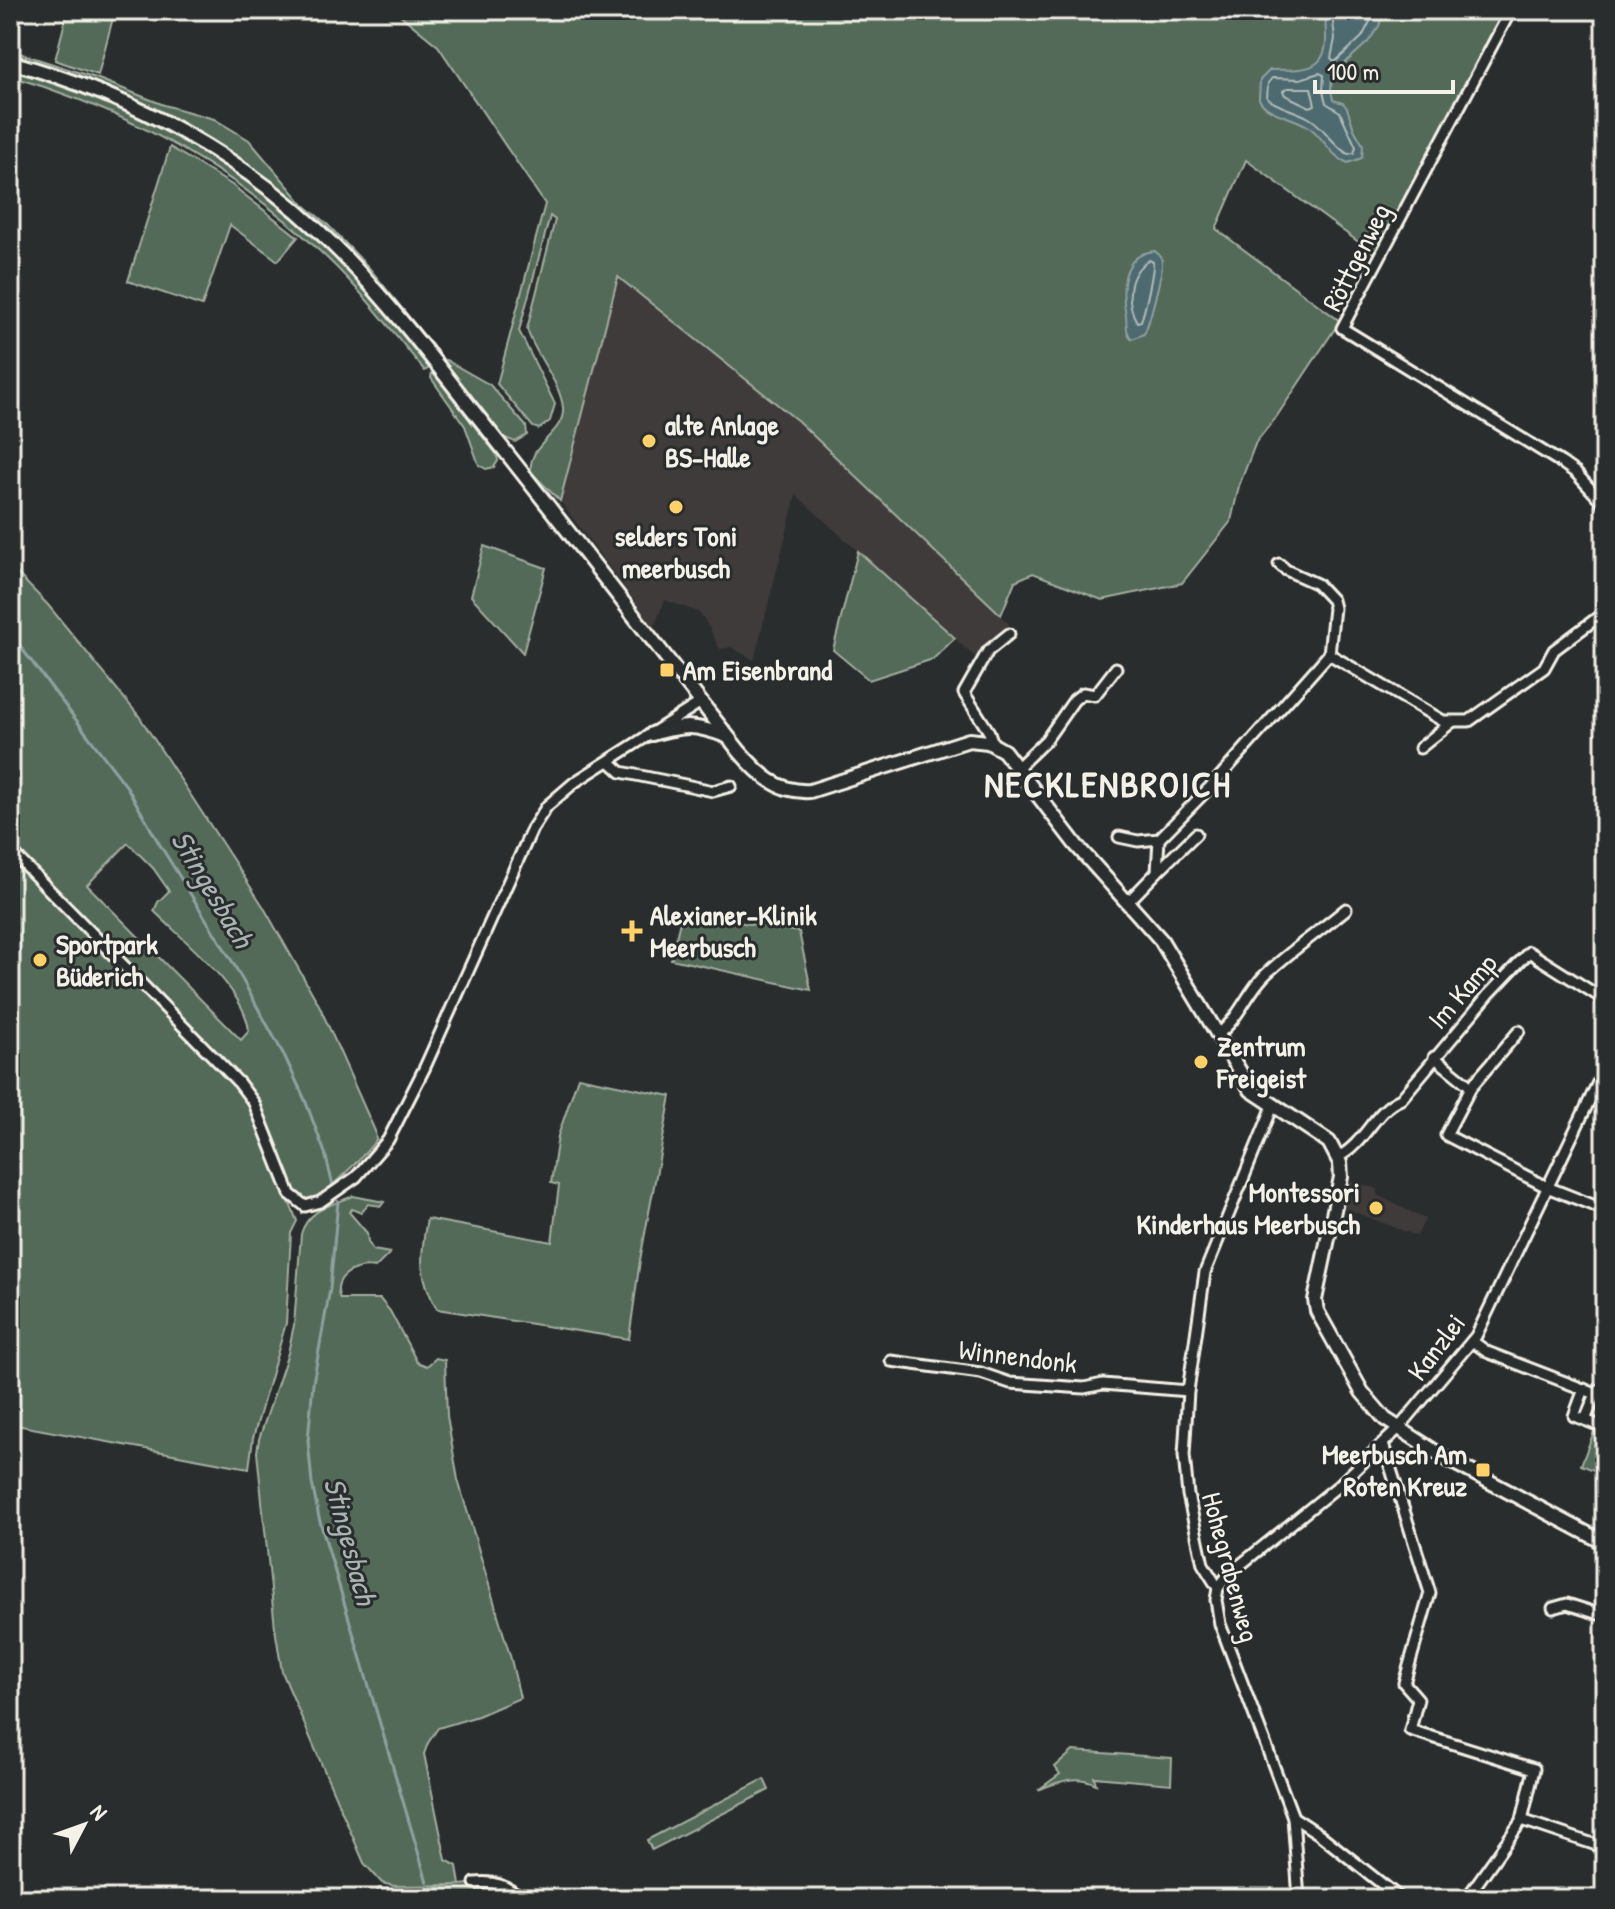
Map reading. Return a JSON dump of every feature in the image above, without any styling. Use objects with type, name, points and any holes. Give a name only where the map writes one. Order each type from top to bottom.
[{"type":"main road","points":[[10,62],[113,97],[194,137],[261,182],[314,226],[366,280],[417,341],[568,528],[728,737],[764,778],[785,789],[801,792],[975,739],[993,744],[1008,754],[1084,854],[1167,948],[1251,1090],[1319,1134],[1338,1157],[1341,1177],[1316,1285],[1315,1306],[1362,1392],[1375,1409],[1398,1429],[1445,1458],[1605,1543]]},
{"type":"main road","points":[[652,734],[688,726],[704,727],[728,737]]},
{"type":"street","name":"Röttgenweg","points":[[1511,10],[1342,328],[1562,463],[1576,473],[1605,505]]},
{"type":"street","points":[[1119,837],[1138,841],[1159,839],[1216,781],[1329,654],[1334,608],[1332,600],[1317,584],[1279,564]]},
{"type":"street","points":[[1329,654],[1443,721],[1469,721],[1544,668],[1554,650],[1605,612]]},
{"type":"street","points":[[993,744],[989,732],[964,693],[988,651],[1009,634]]},
{"type":"street","points":[[1018,767],[1046,740],[1074,700],[1083,693],[1095,695],[1116,668]]},
{"type":"street","points":[[10,850],[239,1083],[254,1103],[290,1194],[302,1205],[312,1205],[345,1186],[388,1140],[425,1067],[536,821],[562,791],[701,702]]},
{"type":"street","points":[[1420,748],[1452,722]]},
{"type":"street","points":[[609,761],[621,772],[649,778],[713,791],[731,786]]},
{"type":"street","points":[[1128,902],[1196,834]]},
{"type":"street","points":[[1157,872],[1159,839]]},
{"type":"street","points":[[1217,1035],[1233,1022],[1251,991],[1276,964],[1346,909]]},
{"type":"street","name":"Im Kamp","points":[[1338,1157],[1356,1145],[1392,1102],[1401,1099],[1434,1057],[1529,952],[1605,1000]]},
{"type":"street","points":[[1519,1031],[1471,1087],[1446,1135],[1547,1187],[1605,1210]]},
{"type":"street","name":"Im Kamp","points":[[1434,1057],[1471,1087]]},
{"type":"street","name":"Kanzlei","points":[[1218,1588],[1229,1574],[1297,1521],[1383,1444],[1472,1341],[1605,1068]]},
{"type":"street","name":"Hohegrabenweg","points":[[1273,1106],[1205,1272],[1188,1391],[1184,1455],[1188,1495],[1203,1564],[1218,1588],[1216,1600],[1220,1624],[1293,1817],[1299,1899]]},
{"type":"street","points":[[1472,1341],[1487,1352],[1596,1394]]},
{"type":"street","name":"Winnendonk","points":[[891,1361],[981,1373],[1010,1383],[1084,1388],[1103,1384],[1188,1391]]},
{"type":"street","points":[[1585,1420],[1596,1394],[1605,1385]]},
{"type":"street","points":[[1584,1389],[1574,1416],[1605,1428]]},
{"type":"street","points":[[1383,1444],[1430,1593],[1404,1683],[1418,1699],[1410,1730],[1534,1769],[1522,1820],[1466,1899]]},
{"type":"street","points":[[1553,1608],[1567,1604],[1605,1616]]},
{"type":"street","points":[[1293,1817],[1401,1899]]},
{"type":"street","points":[[1522,1820],[1605,1848]]},
{"type":"street","points":[[475,1883],[498,1883],[521,1899]]},
{"type":"shaded area","points":[[618,277],[798,421],[1009,624],[976,658],[796,495],[754,660],[731,647],[720,649],[698,612],[665,600],[654,627],[560,501]]},
{"type":"shaded area","name":"Montessori Kinderhaus Meerbusch","points":[[1345,1180],[1378,1189],[1377,1195],[1425,1219],[1417,1236],[1339,1206]]},
{"type":"green space","points":[[68,10],[115,10],[98,75],[55,60]]},
{"type":"green space","points":[[394,10],[1508,10],[1375,254],[1246,160],[1216,229],[1340,321],[1277,416],[1256,442],[1239,486],[1231,521],[1182,583],[1102,600],[1033,573],[1015,581],[1001,615],[798,421],[618,277],[560,501],[531,472],[535,454],[558,425],[563,408],[558,389],[527,329],[555,220],[550,216],[519,331],[555,404],[550,421],[539,429],[533,427],[497,384],[545,204],[438,46]]},
{"type":"green space","points":[[10,50],[96,78],[164,105],[214,119],[249,140],[304,205],[370,269],[440,355],[438,358],[338,240],[287,194],[251,167],[214,143],[137,103],[97,85],[10,55]]},
{"type":"green space","points":[[10,70],[91,96],[130,113],[169,132],[242,177],[276,203],[341,263],[429,368],[425,371],[339,269],[255,197],[217,170],[138,126],[54,90],[10,76]]},
{"type":"green space","points":[[170,147],[232,185],[298,237],[278,261],[230,225],[202,306],[128,281]]},
{"type":"green space","points":[[440,360],[446,360],[490,385],[526,426],[527,435],[515,442],[503,437]]},
{"type":"green space","points":[[432,372],[497,455],[498,461],[494,467],[486,469],[479,465],[465,426],[431,378]]},
{"type":"green space","points":[[484,546],[546,568],[523,653],[471,596]]},
{"type":"green space","points":[[858,551],[955,638],[933,659],[869,680],[833,650]]},
{"type":"green space","points":[[10,566],[48,605],[139,716],[263,906],[319,1005],[375,1131],[376,1140],[302,1213],[259,1110],[235,1073],[219,1057],[250,1105],[297,1221],[291,1233],[286,1323],[253,1438],[249,1468],[10,1424]],"holes":[[[128,843],[153,868],[169,891],[154,911],[211,966],[237,999],[249,1031],[241,1040],[87,885]]]},
{"type":"green space","points":[[682,913],[799,932],[811,990],[671,959]]},
{"type":"green space","points":[[578,1077],[671,1096],[640,1260],[629,1339],[437,1309],[426,1286],[422,1265],[427,1219],[552,1242],[559,1185],[551,1183],[558,1136]]},
{"type":"green space","points":[[353,1196],[384,1202],[381,1206],[368,1204],[361,1213],[352,1209],[349,1212],[367,1233],[373,1250],[390,1253],[375,1268],[353,1270],[342,1278],[338,1291],[340,1299],[380,1299],[390,1311],[417,1362],[427,1366],[436,1358],[445,1360],[447,1416],[458,1480],[520,1698],[478,1716],[438,1728],[428,1743],[424,1754],[446,1860],[457,1866],[460,1885],[487,1882],[520,1899],[373,1899],[379,1888],[399,1891],[459,1885],[394,1886],[382,1883],[364,1863],[282,1672],[257,1452],[294,1325],[304,1226],[315,1213]]},
{"type":"green space","points":[[1595,1429],[1605,1433],[1604,1474],[1581,1465]]},
{"type":"green space","points":[[1073,1751],[1172,1758],[1171,1784],[1094,1777],[1096,1784],[1074,1779],[1038,1790],[1060,1774],[1055,1767]]},
{"type":"green space","points":[[764,1779],[769,1790],[652,1850],[647,1840]]},
{"type":"water","points":[[1331,10],[1384,10],[1379,26],[1368,42],[1332,75],[1333,100],[1347,108],[1363,145],[1362,158],[1348,163],[1336,156],[1309,127],[1268,109],[1259,99],[1260,80],[1270,70],[1307,68],[1320,60]]},
{"type":"water","points":[[1155,251],[1162,262],[1155,298],[1144,334],[1132,339],[1127,331],[1124,306],[1126,275],[1135,259]]},
{"type":"waterway","name":"Stingesbach","points":[[10,633],[127,787],[232,961],[305,1100],[325,1153],[334,1190]]},
{"type":"waterway","name":"Stingesbach","points":[[338,1201],[330,1289],[313,1383],[308,1441],[312,1483],[319,1518],[427,1882]]},
{"type":"waterway","name":"Stingesbach","points":[[430,1895],[432,1899]]},
{"type":"waterway","name":"Stingesbach","points":[[449,1899],[469,1896],[474,1899]]},
{"type":"place","name":"alte Anlage BS-Halle","points":[[649,441]]},
{"type":"place","name":"selders Toni meerbusch","points":[[676,507]]},
{"type":"place","name":"Am Eisenbrand","points":[[667,670]]},
{"type":"place","name":"Alexianer-Klinik Meerbusch","points":[[632,931]]},
{"type":"place","name":"Sportpark Büderich","points":[[40,960]]},
{"type":"place","name":"Zentrum Freigeist","points":[[1201,1062]]},
{"type":"place","name":"Montessori Kinderhaus Meerbusch","points":[[1376,1208]]},
{"type":"place","name":"Meerbusch Am Roten Kreuz","points":[[1483,1470]]},
{"type":"district","name":"NECKLENBROICH","points":[[1108,784]]}]
